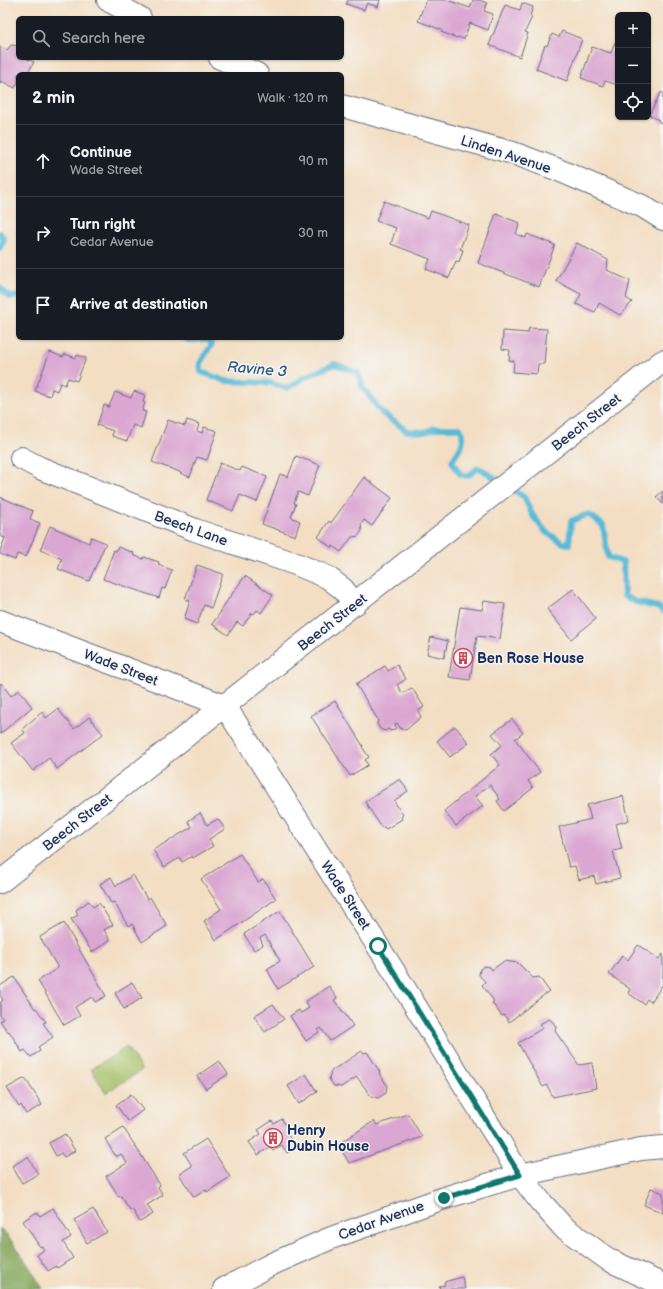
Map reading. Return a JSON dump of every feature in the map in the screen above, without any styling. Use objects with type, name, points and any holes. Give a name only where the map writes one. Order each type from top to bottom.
[{"type":"street","points":[[108,0],[136,16]]},
{"type":"street","points":[[225,60],[252,72]]},
{"type":"street","name":"Linden Avenue","points":[[344,107],[512,153],[556,169],[635,203],[663,219]]},
{"type":"street","name":"Beech Street","points":[[0,882],[663,362]]},
{"type":"street","name":"Beech Lane","points":[[22,458],[40,468],[195,530],[296,564],[327,577],[343,589],[355,604]]},
{"type":"street","name":"Wade Street","points":[[0,621],[225,706],[395,973],[520,1175],[563,1227],[609,1260],[663,1285]]},
{"type":"street","name":"Cedar Avenue","points":[[224,1289],[272,1264],[331,1238],[444,1198],[520,1175],[641,1150],[663,1147]]},
{"type":"green space","points":[[127,1047],[142,1070],[106,1093],[91,1069]]},
{"type":"green space","points":[[0,1228],[18,1249],[43,1289],[0,1289]]},
{"type":"building","points":[[348,0],[380,0],[378,7],[367,3],[364,10],[346,4]]},
{"type":"building","points":[[426,0],[447,0],[470,8],[473,0],[479,0],[487,3],[484,11],[493,14],[488,30],[470,23],[464,39],[441,32],[442,30],[418,21]]},
{"type":"building","points":[[522,3],[533,7],[530,16],[532,17],[525,32],[528,33],[520,57],[489,45],[505,5],[520,10]]},
{"type":"building","points":[[562,31],[582,39],[567,81],[536,69],[545,45],[547,46],[552,34],[559,37]]},
{"type":"building","points":[[615,42],[615,84],[605,81],[603,86],[581,78],[592,47],[611,53]]},
{"type":"building","points":[[11,45],[16,46],[16,60],[30,60],[34,62],[28,72],[16,72],[15,88],[1,81],[0,84],[0,47],[7,50]]},
{"type":"building","points":[[661,92],[663,93],[663,124],[651,116],[651,111]]},
{"type":"building","points":[[384,201],[428,218],[431,211],[469,225],[460,249],[463,250],[459,262],[456,261],[449,278],[426,269],[430,259],[391,244],[396,228],[376,221]]},
{"type":"building","points":[[496,214],[520,223],[516,234],[526,238],[527,234],[555,245],[539,287],[478,263]]},
{"type":"building","points":[[577,243],[608,260],[607,270],[630,281],[626,298],[632,302],[620,315],[599,303],[595,312],[576,304],[581,294],[556,281]]},
{"type":"building","points":[[529,328],[547,329],[544,364],[538,364],[537,374],[513,372],[514,361],[509,361],[510,350],[502,349],[503,331],[528,333]]},
{"type":"building","points":[[50,352],[63,357],[65,354],[76,358],[77,355],[86,358],[77,381],[68,378],[65,385],[60,383],[57,391],[52,389],[50,396],[35,391]]},
{"type":"building","points":[[134,391],[145,395],[143,402],[145,403],[142,411],[146,412],[141,428],[133,425],[127,441],[112,436],[113,431],[97,425],[104,405],[109,407],[115,392],[131,398]]},
{"type":"building","points":[[168,420],[185,426],[187,420],[199,424],[197,431],[202,433],[204,427],[217,431],[207,460],[197,457],[190,477],[152,462]]},
{"type":"building","points":[[296,456],[320,465],[308,496],[298,492],[294,503],[296,504],[291,517],[300,521],[295,536],[262,524],[280,474],[288,477]]},
{"type":"building","points":[[220,463],[240,471],[242,467],[267,477],[257,502],[240,495],[233,511],[206,500]]},
{"type":"building","points":[[364,477],[392,498],[372,526],[364,520],[361,525],[362,531],[358,536],[352,537],[341,552],[333,546],[332,548],[318,537],[329,521],[331,523]]},
{"type":"building","points":[[663,491],[663,504],[656,497]]},
{"type":"building","points":[[0,497],[33,511],[30,519],[40,523],[26,557],[17,554],[15,560],[0,554],[5,538],[0,536]]},
{"type":"building","points":[[50,526],[89,543],[91,537],[106,543],[89,581],[58,569],[62,559],[40,550]]},
{"type":"building","points":[[118,547],[134,553],[133,555],[143,559],[144,557],[159,562],[158,565],[172,570],[165,589],[162,588],[159,598],[103,579],[114,550],[116,551]]},
{"type":"building","points":[[197,565],[223,574],[211,608],[204,605],[197,624],[184,619],[190,601],[185,599]]},
{"type":"building","points":[[245,576],[273,595],[261,613],[257,610],[254,614],[252,613],[243,626],[237,622],[228,635],[212,624]]},
{"type":"building","points":[[573,589],[596,619],[571,639],[547,609]]},
{"type":"building","name":"Ben Rose House","points":[[484,601],[505,604],[500,639],[477,636],[470,680],[449,677],[460,607],[482,610]]},
{"type":"building","points":[[431,637],[448,641],[444,658],[427,654]]},
{"type":"building","points":[[397,665],[406,679],[397,685],[402,693],[412,688],[424,707],[418,711],[421,717],[406,730],[401,729],[397,723],[395,724],[396,728],[391,731],[388,729],[385,731],[380,729],[377,724],[378,720],[356,684],[385,666],[388,671]]},
{"type":"building","points":[[1,683],[11,696],[19,690],[32,707],[0,734],[0,684]]},
{"type":"building","points":[[335,701],[369,757],[365,760],[368,765],[350,776],[311,716]]},
{"type":"building","points":[[58,709],[74,729],[89,717],[103,734],[57,769],[49,758],[33,771],[11,743],[25,733],[22,729],[42,712],[46,718]]},
{"type":"building","points":[[512,719],[523,733],[515,739],[540,772],[528,781],[533,788],[504,811],[497,801],[500,799],[490,785],[475,796],[483,806],[456,826],[444,811],[500,765],[491,754],[502,745],[492,734]]},
{"type":"building","points":[[455,726],[469,743],[450,757],[437,741]]},
{"type":"building","points":[[400,779],[408,791],[394,801],[403,815],[401,817],[402,819],[386,829],[384,827],[382,828],[365,802]]},
{"type":"building","points":[[623,796],[629,820],[616,824],[622,849],[613,851],[620,878],[596,884],[594,876],[579,880],[575,866],[569,867],[559,827],[591,819],[587,805]]},
{"type":"building","points":[[200,813],[207,825],[218,819],[225,829],[209,839],[213,846],[193,858],[192,856],[182,862],[180,858],[164,867],[153,850],[192,827],[188,821]]},
{"type":"building","points":[[240,854],[258,882],[263,879],[276,899],[216,940],[204,921],[221,909],[201,879]]},
{"type":"building","points":[[133,875],[147,899],[150,897],[167,926],[142,942],[132,924],[128,926],[114,902],[111,903],[100,884],[111,877],[116,886]]},
{"type":"building","points":[[89,901],[93,907],[99,903],[113,925],[104,930],[110,940],[92,952],[71,919],[78,915],[76,910]]},
{"type":"building","points":[[280,911],[314,967],[278,989],[267,969],[280,961],[265,935],[260,938],[263,945],[254,950],[244,934]]},
{"type":"building","points":[[64,923],[106,996],[95,1002],[92,997],[75,1007],[80,1016],[64,1025],[38,981],[58,968],[40,937]]},
{"type":"building","points":[[638,945],[659,959],[663,954],[663,984],[651,1002],[647,999],[644,1004],[628,993],[630,989],[609,974],[622,956],[628,960]]},
{"type":"building","points":[[504,961],[518,963],[533,978],[539,977],[549,991],[509,1022],[504,1015],[502,1016],[492,1003],[494,1001],[482,985],[485,982],[479,975],[480,969],[484,966],[490,967],[492,970]]},
{"type":"building","points":[[14,977],[35,1009],[36,1008],[46,1022],[43,1023],[53,1037],[38,1047],[40,1051],[31,1057],[25,1050],[22,1052],[9,1031],[8,1032],[0,1021],[3,1019],[0,1015],[0,1003],[3,1000],[0,995],[0,986]]},
{"type":"building","points":[[132,982],[142,998],[124,1009],[115,993]]},
{"type":"building","points":[[329,986],[337,998],[334,1000],[353,1026],[330,1041],[321,1028],[318,1030],[319,1032],[306,1041],[290,1016],[299,1010],[301,1013],[309,1008],[305,1002]]},
{"type":"building","points":[[273,1004],[284,1019],[265,1032],[254,1016]]},
{"type":"building","points":[[549,1019],[553,1022],[556,1027],[555,1031],[579,1065],[592,1063],[596,1088],[553,1097],[547,1085],[543,1087],[518,1043],[543,1028],[540,1024]]},
{"type":"building","points":[[362,1051],[364,1053],[367,1052],[387,1085],[386,1093],[378,1098],[371,1096],[357,1077],[341,1087],[334,1086],[329,1079],[331,1071]]},
{"type":"building","points":[[219,1061],[228,1074],[206,1089],[197,1076]]},
{"type":"building","points":[[306,1074],[317,1092],[299,1104],[288,1086]]},
{"type":"building","points":[[25,1078],[42,1105],[26,1114],[21,1105],[19,1107],[7,1088]]},
{"type":"building","points":[[131,1094],[143,1110],[128,1121],[116,1105]]},
{"type":"building","points":[[408,1114],[422,1137],[349,1163],[338,1144],[374,1121],[377,1125]]},
{"type":"building","name":"Henry Dubin House","points":[[282,1119],[289,1131],[286,1132],[296,1148],[287,1153],[282,1145],[273,1151],[270,1147],[258,1155],[249,1142],[261,1134],[258,1130],[272,1121],[274,1124]]},
{"type":"building","points":[[123,1127],[160,1185],[158,1187],[163,1195],[147,1205],[153,1214],[140,1222],[132,1209],[130,1210],[121,1196],[119,1197],[106,1176],[127,1163],[121,1154],[116,1157],[105,1139]]},
{"type":"building","points":[[65,1134],[75,1151],[64,1157],[61,1153],[56,1156],[49,1143]]},
{"type":"building","points":[[206,1139],[230,1177],[207,1192],[206,1190],[194,1197],[179,1174],[192,1166],[184,1153]]},
{"type":"building","points":[[28,1157],[38,1174],[22,1183],[12,1166]]},
{"type":"building","points":[[651,1188],[663,1193],[663,1213],[644,1205]]},
{"type":"building","points":[[53,1208],[71,1237],[63,1242],[73,1258],[57,1268],[56,1266],[48,1271],[37,1255],[44,1250],[42,1246],[40,1247],[23,1221],[37,1212],[40,1216]]},
{"type":"building","points":[[93,1209],[107,1232],[87,1243],[74,1220]]},
{"type":"building","points":[[462,1277],[465,1289],[440,1289],[439,1286],[445,1285],[444,1282]]},
{"type":"waterway","name":"Ravine 3","points":[[0,233],[4,239],[0,248]]},
{"type":"waterway","name":"Ravine 3","points":[[0,288],[10,297],[16,296]]},
{"type":"waterway","name":"Ravine 3","points":[[208,340],[212,344],[200,363],[201,372],[226,381],[271,383],[287,388],[305,377],[335,364],[358,373],[363,388],[382,413],[407,431],[425,432],[435,428],[460,428],[463,441],[460,449],[452,461],[460,474],[468,476],[478,468],[524,497],[533,516],[546,532],[563,543],[569,544],[571,521],[588,514],[603,525],[608,557],[623,562],[624,596],[636,602],[657,607],[663,611]]},
{"type":"place","name":"Ben Rose House","points":[[463,658]]},
{"type":"place","name":"Henry Dubin House","points":[[273,1138]]},
{"type":"route","points":[[378,946],[520,1175],[444,1198]]}]
